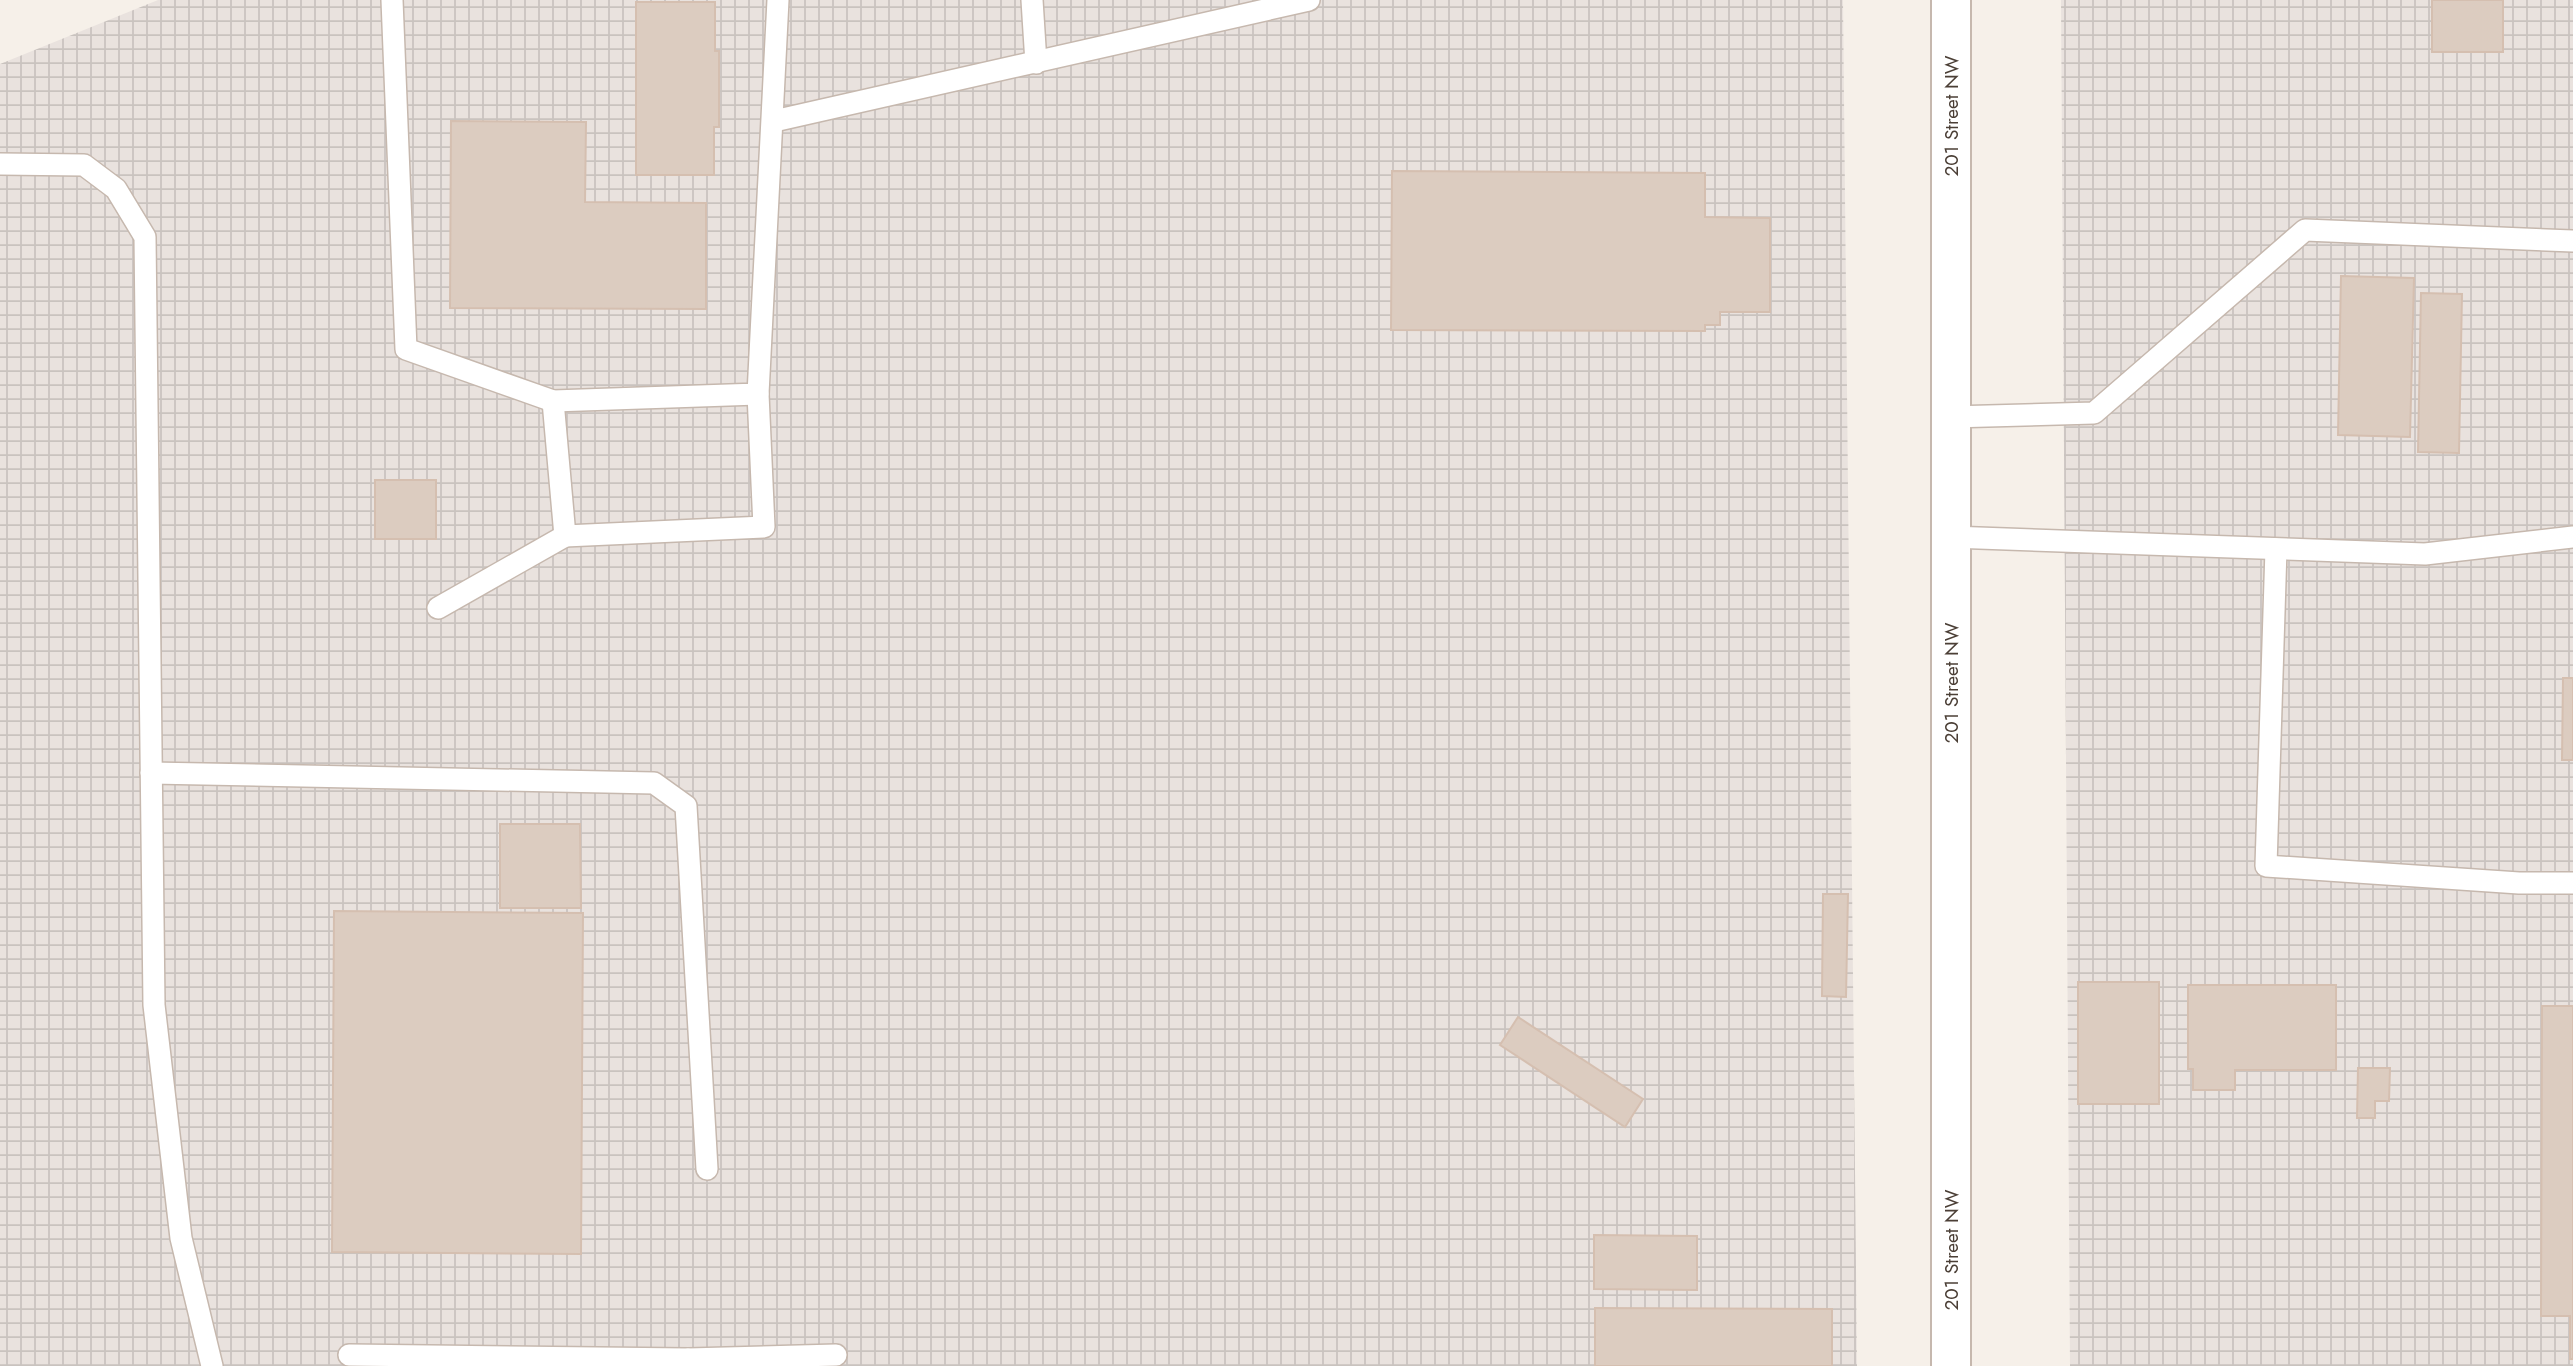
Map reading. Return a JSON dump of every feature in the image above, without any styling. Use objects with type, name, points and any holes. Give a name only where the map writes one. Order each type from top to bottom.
[{"type":"street","name":"201 Street NW","points":[[1951,0],[1951,1366]]},
{"type":"lane","points":[[392,0],[406,349],[553,401],[758,394]]},
{"type":"lane","points":[[438,608],[565,536],[764,527],[758,394],[774,121],[778,0]]},
{"type":"lane","points":[[1032,0],[1036,63]]},
{"type":"lane","points":[[774,121],[1309,0]]},
{"type":"lane","points":[[0,164],[84,165],[116,189],[145,237],[154,1005],[181,1238],[212,1366]]},
{"type":"lane","points":[[1951,417],[2094,413],[2305,230],[2573,241]]},
{"type":"lane","points":[[553,401],[565,536]]},
{"type":"lane","points":[[1951,537],[2425,554],[2573,537]]},
{"type":"lane","points":[[2276,549],[2266,866],[2519,883],[2573,883]]},
{"type":"lane","points":[[151,773],[654,783],[686,806],[707,1169]]},
{"type":"lane","points":[[349,1355],[688,1362],[836,1355]]},
{"type":"shaded area","points":[[158,0],[1843,0],[1857,1366],[0,1366],[0,64]]},
{"type":"shaded area","points":[[2061,0],[2573,0],[2573,1366],[2070,1366]]},
{"type":"building","points":[[2432,0],[2503,0],[2503,52],[2432,52]]},
{"type":"building","points":[[636,2],[715,2],[715,51],[719,51],[719,127],[714,127],[714,175],[636,175]]},
{"type":"building","points":[[451,121],[586,122],[585,202],[706,203],[706,309],[450,308]]},
{"type":"building","points":[[1392,171],[1705,173],[1705,217],[1770,218],[1770,312],[1720,312],[1720,325],[1705,325],[1705,331],[1391,330]]},
{"type":"building","points":[[2341,276],[2414,278],[2410,437],[2338,435]]},
{"type":"building","points":[[2421,293],[2462,294],[2459,453],[2418,452]]},
{"type":"building","points":[[375,480],[436,480],[436,539],[375,539]]},
{"type":"building","points":[[2563,678],[2573,678],[2573,760],[2562,760]]},
{"type":"building","points":[[500,824],[580,824],[581,908],[500,908]]},
{"type":"building","points":[[1823,894],[1848,894],[1846,997],[1822,996]]},
{"type":"building","points":[[334,911],[583,913],[581,1254],[332,1252]]},
{"type":"building","points":[[2078,982],[2159,982],[2159,1104],[2078,1104]]},
{"type":"building","points":[[2188,985],[2336,985],[2336,1070],[2235,1070],[2235,1090],[2193,1090],[2193,1069],[2188,1069]]},
{"type":"building","points":[[2542,1006],[2573,1006],[2573,1359],[2570,1359],[2570,1316],[2541,1316]]},
{"type":"building","points":[[1518,1017],[1643,1099],[1625,1127],[1500,1045]]},
{"type":"building","points":[[2358,1068],[2390,1068],[2389,1101],[2375,1101],[2375,1118],[2357,1118]]},
{"type":"building","points":[[1594,1235],[1697,1236],[1697,1290],[1594,1289]]},
{"type":"building","points":[[1595,1308],[1832,1309],[1832,1366],[1595,1366]]}]
